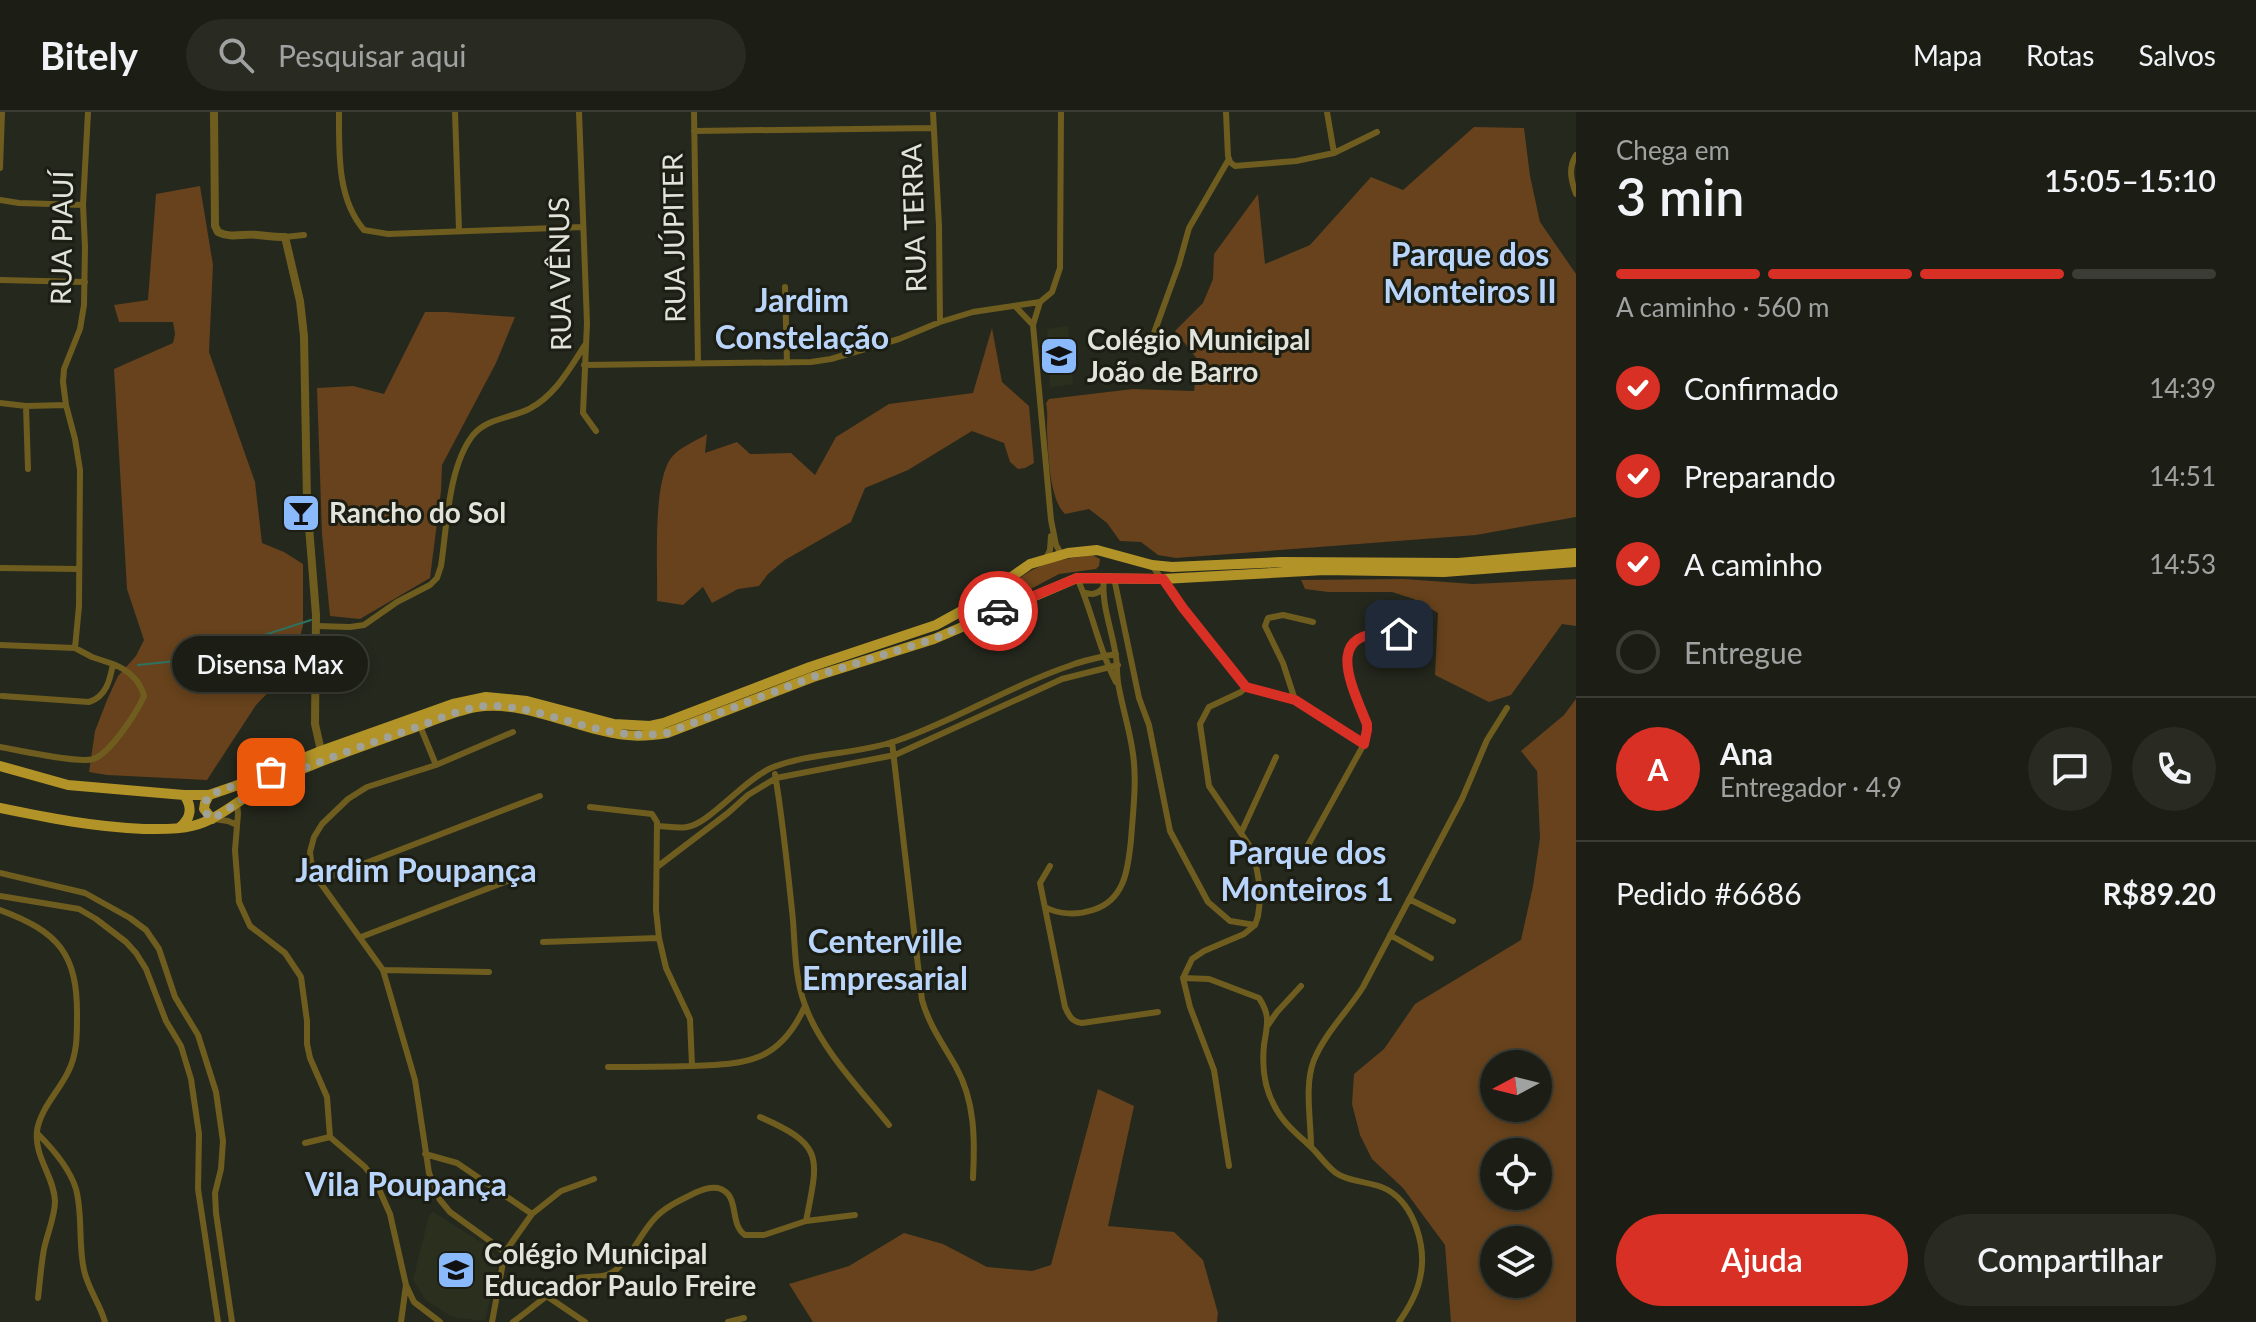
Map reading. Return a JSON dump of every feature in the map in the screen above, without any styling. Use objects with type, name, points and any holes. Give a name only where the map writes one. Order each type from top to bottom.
[{"type":"main road","points":[[0,766],[68,785],[209,795],[321,751],[464,701],[486,697],[527,701],[614,724],[650,726],[936,625],[969,607],[1030,564],[1092,549],[1152,565],[1172,567],[1281,562],[1445,563],[1576,553]]},
{"type":"main road","points":[[1103,551],[1109,561],[1107,581]]},
{"type":"main road","points":[[0,808],[111,828],[177,829],[195,826],[212,819],[257,790],[323,760],[469,709],[496,706],[525,710],[614,734],[667,733],[798,682],[934,639],[1077,578],[1107,581],[1325,570],[1444,572],[1576,562]]},
{"type":"main road","points":[[1014,575],[1007,589],[1008,594],[1024,600]]},
{"type":"main road","points":[[225,790],[237,803]]},
{"type":"main road","points":[[177,829],[190,813],[184,795]]},
{"type":"main road","points":[[209,795],[204,809],[212,819]]},
{"type":"street","points":[[0,168],[2,112]]},
{"type":"street","name":"RUA PIAUÍ","points":[[75,648],[80,470],[63,382],[64,369],[80,329],[85,282],[83,205],[88,112]]},
{"type":"street","points":[[214,112],[215,226],[218,232],[229,236],[304,235]]},
{"type":"street","points":[[339,112],[342,181],[355,219],[364,230],[388,234],[582,227]]},
{"type":"street","points":[[455,112],[459,230]]},
{"type":"street","name":"RUA VÊNUS","points":[[579,112],[587,323],[583,413],[596,431]]},
{"type":"street","name":"RUA JÚPITER","points":[[694,112],[698,363]]},
{"type":"street","name":"RUA TERRA","points":[[933,112],[940,322]]},
{"type":"street","points":[[584,365],[811,362],[899,339],[973,312],[1040,302],[1052,292],[1060,268],[1061,112]]},
{"type":"street","points":[[1226,112],[1229,159],[1232,165],[1239,167],[1334,153],[1377,132]]},
{"type":"street","points":[[1327,112],[1334,153]]},
{"type":"street","points":[[694,131],[933,128]]},
{"type":"street","points":[[1576,155],[1570,170],[1576,194]]},
{"type":"street","points":[[1154,333],[1189,228],[1229,159]]},
{"type":"street","points":[[0,200],[83,205]]},
{"type":"street","points":[[285,237],[300,301],[304,336],[307,501],[316,626],[315,724],[321,751]]},
{"type":"street","points":[[0,280],[85,282]]},
{"type":"street","points":[[785,287],[787,363]]},
{"type":"street","points":[[1040,302],[1033,325],[1051,520],[1056,545],[1062,555]]},
{"type":"street","points":[[1015,306],[1033,325]]},
{"type":"street","points":[[316,626],[364,625],[434,582],[441,566],[458,464],[474,433],[539,403],[562,381],[585,345]]},
{"type":"street","points":[[0,403],[66,405]]},
{"type":"street","points":[[26,406],[28,469]]},
{"type":"street","points":[[1046,558],[1050,550],[1051,520]]},
{"type":"street","points":[[1152,565],[1246,687],[1295,700],[1364,744]]},
{"type":"street","points":[[0,568],[79,569]]},
{"type":"street","points":[[1077,578],[1103,657],[1118,685]]},
{"type":"street","points":[[1083,592],[1100,592],[1107,581]]},
{"type":"street","points":[[1045,907],[1079,913],[1095,910],[1117,895],[1127,869],[1135,772],[1118,685],[1107,581]]},
{"type":"street","points":[[1107,581],[1149,725],[1170,831],[1208,902],[1230,921],[1255,925]]},
{"type":"street","points":[[1295,700],[1283,663],[1265,626],[1268,618],[1277,615],[1313,622]]},
{"type":"street","points":[[1307,847],[1364,744],[1367,730],[1347,675],[1348,653],[1356,642],[1370,633],[1413,638]]},
{"type":"street","points":[[0,645],[75,648],[122,667],[138,682],[144,696],[121,732],[98,757],[73,759],[0,747]]},
{"type":"street","points":[[657,826],[686,828],[694,825],[752,779],[774,767],[892,742],[1045,675],[1116,654]]},
{"type":"street","points":[[2,696],[89,702],[104,693],[113,664]]},
{"type":"street","points":[[657,867],[748,795],[776,778],[895,755],[1062,679],[1118,665]]},
{"type":"street","points":[[1229,1166],[1214,1070],[1190,1007],[1183,978],[1188,965],[1198,955],[1255,925],[1258,916],[1261,893],[1252,853],[1209,786],[1200,724],[1209,707],[1246,687]]},
{"type":"street","points":[[1311,1147],[1310,1089],[1314,1061],[1363,987],[1462,799],[1487,740],[1507,708]]},
{"type":"street","points":[[420,726],[436,765]]},
{"type":"street","points":[[505,1252],[450,1212],[440,1200],[425,1154],[415,1080],[383,970],[319,881],[310,852],[314,837],[332,813],[367,787],[436,765],[513,732]]},
{"type":"street","points":[[892,742],[922,1000],[929,1022],[956,1067],[969,1099],[974,1134],[973,1178]]},
{"type":"street","points":[[1241,833],[1276,757]]},
{"type":"street","points":[[774,767],[798,972],[805,1006],[838,1062],[889,1125]]},
{"type":"street","points":[[319,881],[540,796]]},
{"type":"street","points":[[237,803],[235,868],[239,902],[250,926],[285,953],[301,977],[307,1044],[327,1097],[330,1137],[365,1167],[375,1180],[390,1214],[406,1285],[414,1302],[440,1322]]},
{"type":"street","points":[[590,807],[652,814],[657,826],[656,910],[659,938],[666,968],[690,1019],[692,1066]]},
{"type":"street","points":[[212,819],[237,825]]},
{"type":"street","points":[[1050,866],[1040,883],[1065,1007],[1072,1020],[1090,1023],[1158,1012]]},
{"type":"street","points":[[0,873],[85,893],[146,930],[159,949],[175,997],[198,1035],[216,1092],[223,1141],[215,1193],[216,1213],[232,1322]]},
{"type":"street","points":[[361,937],[518,877]]},
{"type":"street","points":[[0,896],[79,909],[126,942],[146,969],[162,1013],[181,1046],[191,1079],[199,1134],[198,1189],[218,1322]]},
{"type":"street","points":[[1409,899],[1453,921]]},
{"type":"street","points":[[0,910],[31,922],[54,940],[63,949],[74,975],[77,1015],[74,1058],[41,1118],[37,1133],[39,1155],[55,1202],[38,1298]]},
{"type":"street","points":[[1390,935],[1431,958]]},
{"type":"street","points":[[543,942],[659,938]]},
{"type":"street","points":[[383,970],[489,972]]},
{"type":"street","points":[[1183,978],[1209,979],[1259,998],[1268,1025],[1263,1065],[1268,1093],[1281,1118],[1334,1172],[1387,1190],[1400,1198],[1409,1211],[1417,1232],[1422,1266],[1414,1296],[1399,1322]]},
{"type":"street","points":[[1268,1025],[1301,986]]},
{"type":"street","points":[[608,1067],[692,1066],[751,1061],[778,1045],[805,1006]]},
{"type":"street","points":[[760,1117],[792,1131],[808,1146],[813,1156],[814,1171],[806,1221]]},
{"type":"street","points":[[37,1133],[50,1146],[76,1188],[86,1281],[105,1322]]},
{"type":"street","points":[[305,1143],[330,1137]]},
{"type":"street","points":[[425,1154],[457,1163],[532,1214]]},
{"type":"street","points":[[492,1322],[505,1252],[532,1214],[561,1191],[594,1179]]},
{"type":"street","points":[[513,1322],[575,1279],[612,1274],[657,1216],[704,1189],[714,1187],[729,1195],[736,1226],[745,1235],[764,1235],[806,1221],[855,1215]]},
{"type":"street","points":[[401,1322],[406,1285]]},
{"type":"street","points":[[548,1297],[585,1322]]},
{"type":"street","points":[[728,1322],[744,1318]]},
{"type":"shaded area","points":[[1474,127],[1524,128],[1540,222],[1576,274],[1576,517],[1476,535],[1176,558],[1158,555],[1141,542],[1120,541],[1107,523],[1089,509],[1065,514],[1056,497],[1050,474],[1046,403],[1049,399],[1133,389],[1194,391],[1198,360],[1175,331],[1203,303],[1213,279],[1214,254],[1258,194],[1265,264],[1310,245],[1371,177],[1403,190]]},
{"type":"shaded area","points":[[200,186],[213,265],[209,352],[255,482],[262,543],[303,564],[303,625],[293,667],[256,705],[207,780],[89,772],[95,731],[107,700],[118,676],[136,656],[144,640],[127,589],[114,369],[173,343],[175,334],[173,322],[119,322],[114,305],[148,300],[156,194]]},
{"type":"shaded area","points":[[425,312],[515,317],[496,363],[442,465],[430,578],[360,619],[330,616],[322,534],[317,388],[353,386],[384,394]]},
{"type":"shaded area","name":"Colégio Municipal João de Barro","points":[[1068,326],[1073,384],[1050,387],[1047,329]]},
{"type":"shaded area","points":[[992,328],[1002,382],[1029,406],[1034,463],[1018,469],[1010,462],[1004,443],[972,431],[908,470],[865,488],[851,522],[785,560],[759,586],[738,589],[712,603],[703,587],[683,605],[657,601],[658,506],[665,470],[678,451],[707,434],[705,453],[737,442],[750,454],[791,453],[815,475],[836,437],[889,404],[973,393]]},
{"type":"shaded area","points":[[1092,555],[1100,559],[1096,569],[1059,574],[1015,594],[1011,586],[1039,567]]},
{"type":"shaded area","points":[[1404,579],[1473,584],[1576,579],[1576,626],[1562,624],[1511,695],[1489,702],[1435,675],[1438,613],[1414,599],[1392,592],[1305,589],[1301,580]]},
{"type":"shaded area","points":[[1576,699],[1576,1322],[1451,1322],[1445,1245],[1403,1188],[1372,1159],[1360,1135],[1352,1104],[1354,1074],[1384,1049],[1415,1004],[1521,940],[1540,838],[1537,771],[1521,751],[1564,715]]},
{"type":"shaded area","points":[[1098,1089],[1134,1106],[1108,1226],[1174,1232],[1203,1260],[1218,1313],[1217,1322],[813,1322],[789,1284],[849,1266],[904,1233],[943,1244],[987,1267],[1032,1271],[1051,1265]]},
{"type":"shaded area","name":"Colégio Municipal Educador Paulo Freire","points":[[433,1212],[490,1248],[499,1261],[485,1321],[452,1317],[426,1300],[413,1280],[429,1216]]},
{"type":"waterway","points":[[138,665],[186,660],[311,620]]},
{"type":"way so far","points":[[271,772],[209,795],[205,803],[206,813],[212,819],[257,790],[323,760],[475,707],[525,710],[614,734],[667,733],[770,692],[934,639],[998,611]]},
{"type":"place","name":"Colégio Municipal João de Barro","points":[[1059,356]]},
{"type":"place","name":"Rancho do Sol","points":[[301,513]]},
{"type":"place","name":"Disensa Max","points":[[271,772]]},
{"type":"place","name":"Colégio Municipal Educador Paulo Freire","points":[[456,1270]]},
{"type":"district","name":"Parque dos Monteiros II","points":[[1470,274]]},
{"type":"district","name":"Jardim Constelação","points":[[802,320]]},
{"type":"district","name":"Jardim Poupança","points":[[416,871]]},
{"type":"district","name":"Parque dos Monteiros 1","points":[[1307,872]]},
{"type":"district","name":"Centerville Empresarial","points":[[885,960]]},
{"type":"district","name":"Vila Poupança","points":[[406,1185]]},
{"type":"route","points":[[998,611],[1077,578],[1163,579],[1246,687],[1295,700],[1364,744],[1367,724],[1347,675],[1348,653],[1351,646],[1370,633],[1399,634]]}]
